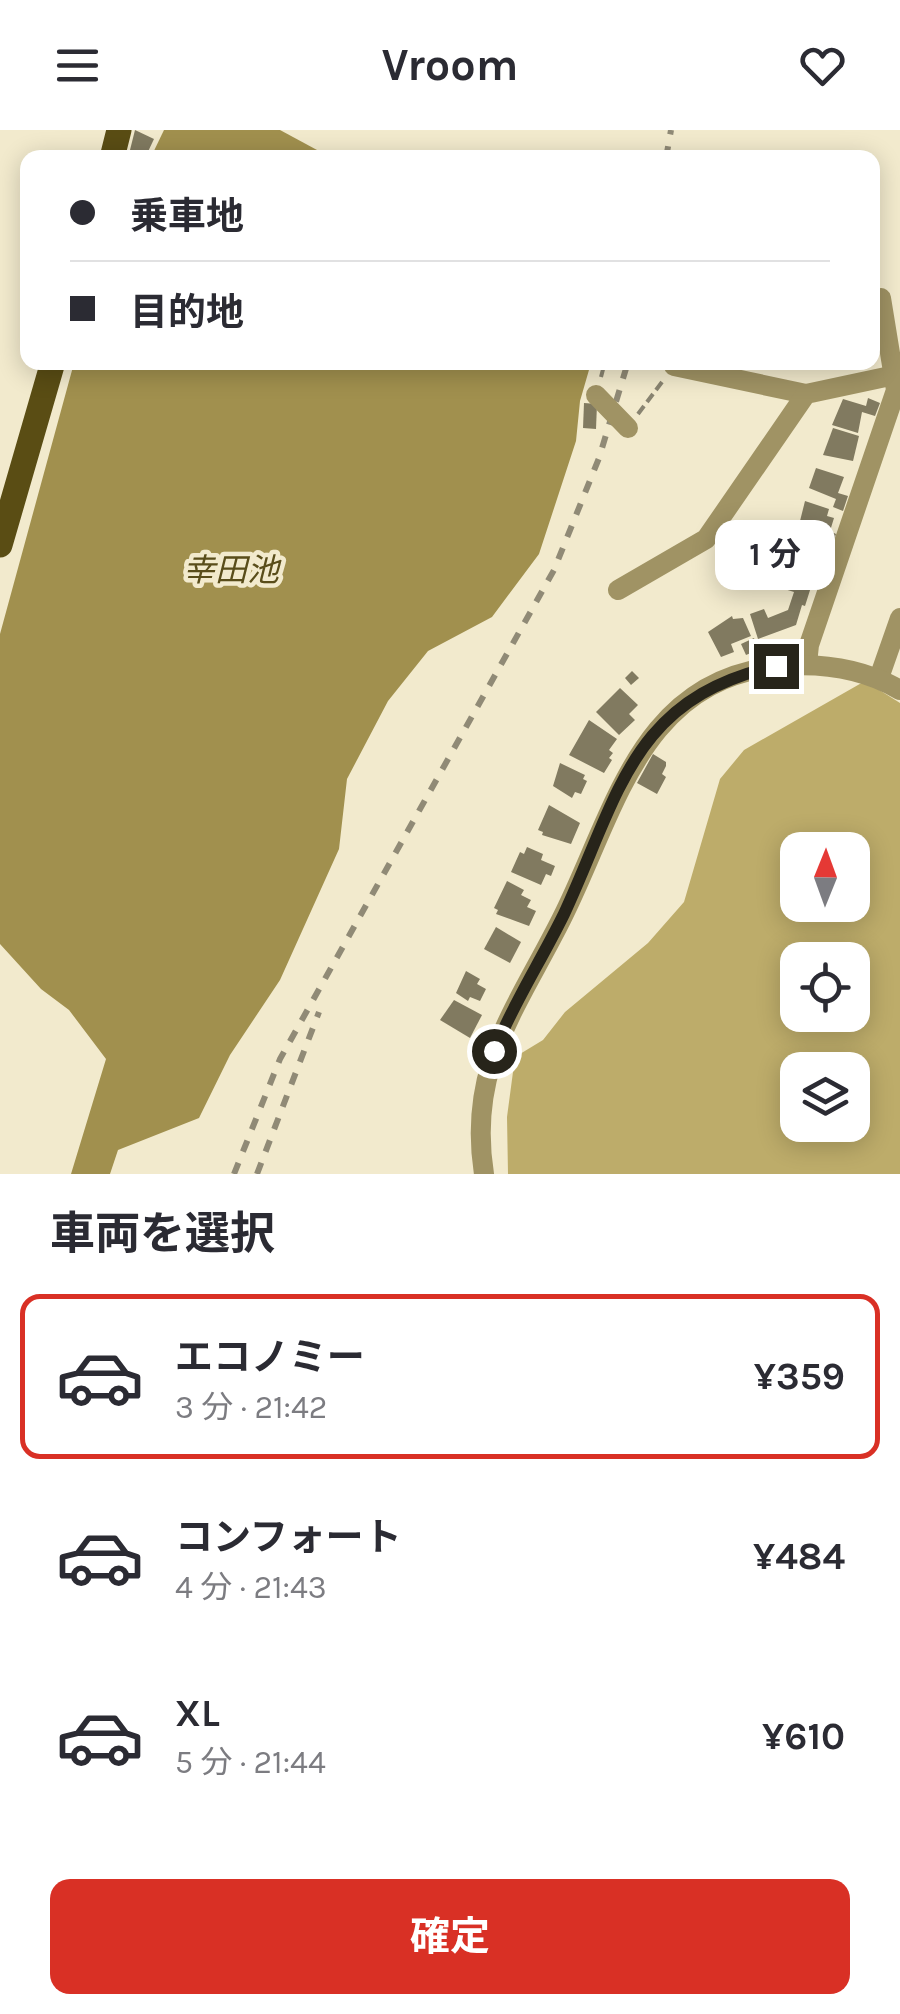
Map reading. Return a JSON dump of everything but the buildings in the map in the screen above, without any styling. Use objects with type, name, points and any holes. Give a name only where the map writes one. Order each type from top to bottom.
[{"type":"main road","points":[[0,544],[51,370]]},
{"type":"street","points":[[807,664],[809,644],[896,390],[882,298]]},
{"type":"street","points":[[693,370],[806,394],[895,375]]},
{"type":"street","points":[[618,590],[706,539],[806,394]]},
{"type":"street","points":[[596,395],[628,428]]},
{"type":"street","points":[[879,678],[900,618]]},
{"type":"street","points":[[484,1174],[480,1105],[494,1051],[513,1005],[561,920],[629,767],[658,726],[695,696],[735,676],[776,666],[844,668],[879,678],[900,690]]},
{"type":"path","points":[[628,428],[671,370]]},
{"type":"shaded area","points":[[865,681],[900,703],[900,1174],[508,1174],[507,1117],[515,1057],[543,1040],[565,1012],[648,943],[684,902],[720,779],[744,750]]},
{"type":"water","points":[[164,130],[280,130],[317,150],[154,150]]},
{"type":"water","name":"幸田池","points":[[72,370],[589,370],[580,401],[576,441],[539,554],[492,617],[428,651],[388,701],[347,779],[339,849],[280,980],[230,1055],[199,1118],[118,1150],[110,1174],[71,1174],[106,1059],[69,1010],[41,989],[0,944],[0,634]]},
{"type":"railway","points":[[667,150],[671,130]]},
{"type":"railway","points":[[234,1174],[280,1059],[554,570],[599,458],[626,370]]},
{"type":"railway","points":[[257,1174],[319,1012]]},
{"type":"route","points":[[494,1051],[513,1005],[561,920],[629,767],[658,726],[695,696],[735,676],[776,666]]}]
